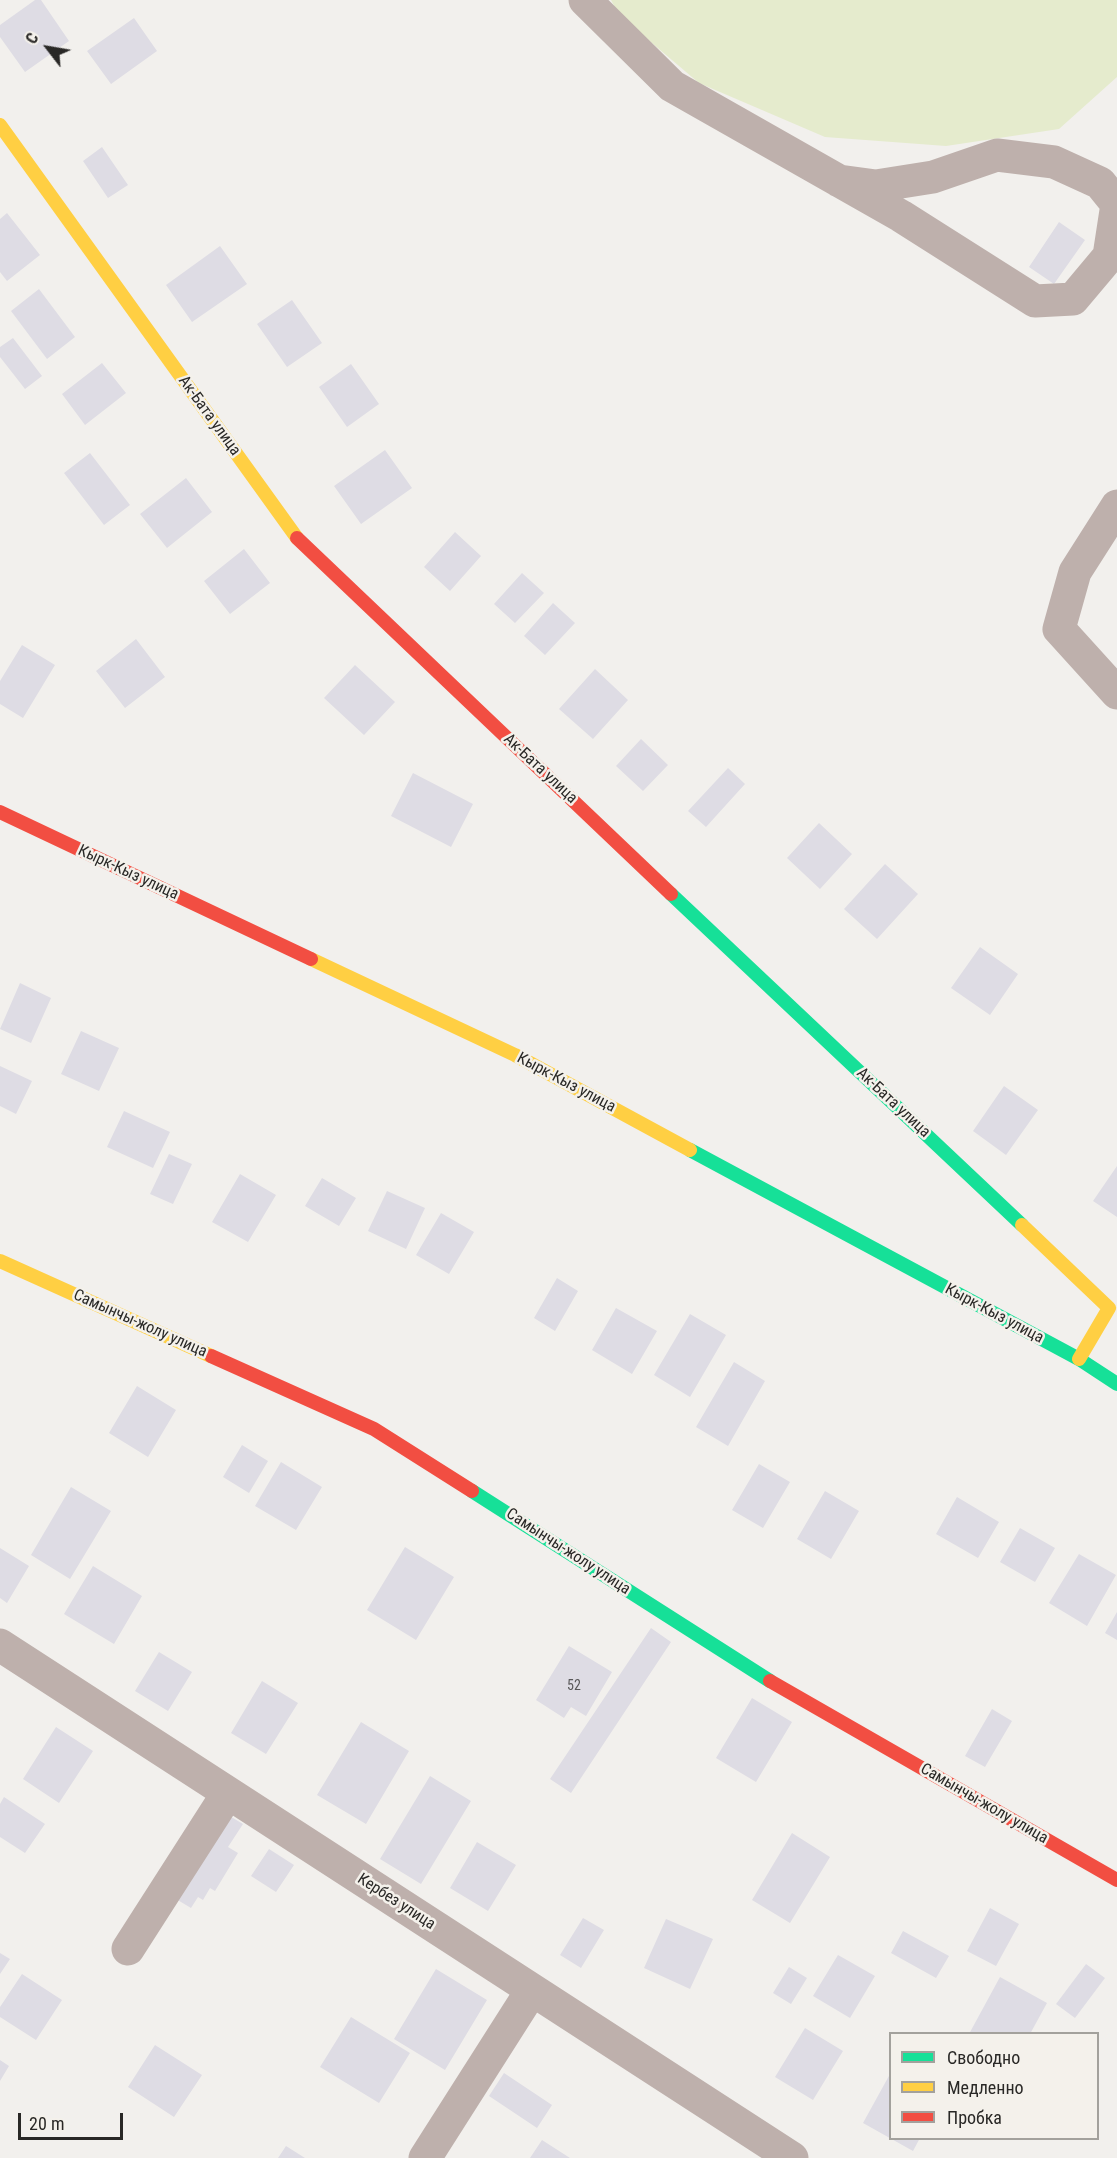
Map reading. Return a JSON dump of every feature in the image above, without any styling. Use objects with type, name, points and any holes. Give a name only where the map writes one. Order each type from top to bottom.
[{"type":"street","points":[[585,0],[672,86],[839,181],[901,216],[1035,301],[1073,299],[1109,256],[1117,204],[1100,183],[1054,162],[997,155],[933,177],[876,186],[839,181]]},
{"type":"street","name":"Ак-Бата улица","points":[[0,125],[302,545],[1113,1302],[1079,1359]]},
{"type":"street","points":[[1117,506],[1074,572],[1059,629],[1117,693]]},
{"type":"street","name":"Кырк-Кыз улица","points":[[0,812],[514,1055],[1079,1359],[1117,1384]]},
{"type":"street","name":"Самынчы-жолу улица","points":[[0,1261],[374,1429],[758,1674],[1117,1881]]},
{"type":"street","name":"Кербез улица","points":[[0,1646],[792,2158]]},
{"type":"street","points":[[128,1949],[228,1793]]},
{"type":"street","points":[[425,2158],[532,1990]]},
{"type":"green space","points":[[611,0],[1117,0],[1117,77],[1059,129],[946,146],[825,137],[699,83],[619,15]]},
{"type":"building","points":[[35,0],[41,0],[69,41],[25,72],[0,37],[0,25]]},
{"type":"building","points":[[134,18],[157,51],[111,84],[87,51]]},
{"type":"building","points":[[102,147],[128,185],[108,198],[83,161]]},
{"type":"building","points":[[7,213],[40,255],[7,281],[0,272],[0,219]]},
{"type":"building","points":[[1059,222],[1085,240],[1054,284],[1029,267]]},
{"type":"building","points":[[220,246],[247,284],[192,322],[166,285]]},
{"type":"building","points":[[39,289],[75,337],[47,359],[11,311]]},
{"type":"building","points":[[292,300],[322,343],[287,367],[257,324]]},
{"type":"building","points":[[13,338],[42,376],[25,389],[0,357],[0,347]]},
{"type":"building","points":[[102,363],[126,393],[85,425],[62,394]]},
{"type":"building","points":[[351,364],[379,404],[347,427],[319,387]]},
{"type":"building","points":[[385,450],[412,488],[361,524],[334,486]]},
{"type":"building","points":[[90,453],[130,505],[104,525],[64,473]]},
{"type":"building","points":[[186,478],[212,512],[167,548],[140,514]]},
{"type":"building","points":[[455,532],[481,556],[450,591],[424,567]]},
{"type":"building","points":[[244,549],[270,583],[230,614],[204,581]]},
{"type":"building","points":[[522,573],[544,593],[515,623],[494,604]]},
{"type":"building","points":[[553,603],[575,623],[545,655],[524,636]]},
{"type":"building","points":[[136,639],[165,677],[125,708],[96,671]]},
{"type":"building","points":[[22,645],[55,665],[23,718],[0,704],[0,681]]},
{"type":"building","points":[[355,665],[395,702],[364,735],[324,698]]},
{"type":"building","points":[[595,669],[628,700],[593,739],[559,709]]},
{"type":"building","points":[[641,739],[668,765],[643,791],[616,766]]},
{"type":"building","points":[[728,768],[745,784],[706,827],[688,811]]},
{"type":"building","points":[[413,773],[473,804],[451,847],[391,816]]},
{"type":"building","points":[[819,823],[852,854],[820,889],[787,858]]},
{"type":"building","points":[[885,864],[918,894],[877,939],[844,909]]},
{"type":"building","points":[[980,947],[1018,974],[990,1015],[951,988]]},
{"type":"building","points":[[20,983],[51,998],[31,1043],[0,1029]]},
{"type":"building","points":[[81,1031],[119,1048],[99,1091],[61,1074]]},
{"type":"building","points":[[0,1066],[32,1081],[16,1114],[0,1106]]},
{"type":"building","points":[[1004,1086],[1038,1110],[1006,1155],[973,1131]]},
{"type":"building","points":[[124,1111],[170,1132],[153,1168],[107,1147]]},
{"type":"building","points":[[169,1154],[192,1164],[173,1204],[150,1194]]},
{"type":"building","points":[[1117,1166],[1117,1217],[1093,1201]]},
{"type":"building","points":[[240,1174],[276,1195],[248,1242],[212,1222]]},
{"type":"building","points":[[322,1178],[356,1198],[339,1226],[305,1206]]},
{"type":"building","points":[[387,1191],[425,1208],[406,1249],[368,1231]]},
{"type":"building","points":[[441,1213],[474,1232],[449,1274],[416,1255]]},
{"type":"building","points":[[557,1278],[578,1291],[555,1331],[534,1318]]},
{"type":"building","points":[[616,1308],[657,1331],[632,1374],[592,1350]]},
{"type":"building","points":[[690,1314],[726,1335],[690,1397],[654,1375]]},
{"type":"building","points":[[734,1362],[765,1381],[728,1446],[696,1427]]},
{"type":"building","points":[[137,1386],[176,1410],[148,1457],[109,1433]]},
{"type":"building","points":[[242,1445],[268,1461],[249,1493],[223,1477]]},
{"type":"building","points":[[281,1462],[322,1487],[296,1530],[255,1506]]},
{"type":"building","points":[[759,1464],[790,1482],[763,1528],[732,1510]]},
{"type":"building","points":[[71,1487],[111,1511],[70,1579],[31,1555]]},
{"type":"building","points":[[825,1491],[859,1511],[831,1559],[797,1539]]},
{"type":"building","points":[[957,1497],[999,1522],[978,1558],[936,1534]]},
{"type":"building","points":[[1020,1528],[1055,1548],[1035,1582],[1000,1562]]},
{"type":"building","points":[[405,1547],[454,1577],[416,1640],[367,1610]]},
{"type":"building","points":[[0,1548],[29,1566],[7,1603],[0,1598]]},
{"type":"building","points":[[1079,1554],[1116,1575],[1087,1626],[1049,1603]]},
{"type":"building","points":[[93,1566],[142,1596],[114,1644],[64,1614]]},
{"type":"building","points":[[1117,1612],[1117,1640],[1105,1633]]},
{"type":"building","points":[[651,1628],[671,1642],[571,1793],[550,1779]]},
{"type":"building","points":[[569,1646],[612,1672],[586,1716],[571,1707],[564,1718],[536,1700]]},
{"type":"building","points":[[159,1652],[192,1672],[168,1711],[135,1691]]},
{"type":"building","points":[[262,1681],[298,1703],[266,1754],[231,1733]]},
{"type":"building","points":[[752,1698],[792,1722],[756,1782],[716,1758]]},
{"type":"building","points":[[992,1709],[1012,1721],[985,1767],[965,1756]]},
{"type":"building","points":[[361,1722],[409,1751],[366,1824],[317,1795]]},
{"type":"building","points":[[56,1727],[93,1751],[59,1803],[23,1779]]},
{"type":"building","points":[[430,1776],[471,1801],[421,1884],[380,1859]]},
{"type":"building","points":[[4,1797],[45,1824],[25,1853],[0,1837],[0,1804]]},
{"type":"building","points":[[223,1812],[243,1824],[228,1847],[238,1853],[215,1891],[210,1888],[203,1900],[198,1897],[191,1908],[171,1896]]},
{"type":"building","points":[[792,1833],[830,1857],[790,1923],[752,1900]]},
{"type":"building","points":[[477,1842],[516,1865],[488,1911],[450,1888]]},
{"type":"building","points":[[269,1849],[294,1865],[276,1892],[251,1876]]},
{"type":"building","points":[[990,1908],[1019,1924],[996,1966],[967,1951]]},
{"type":"building","points":[[583,1918],[604,1930],[581,1968],[560,1955]]},
{"type":"building","points":[[666,1919],[713,1939],[690,1989],[644,1968]]},
{"type":"building","points":[[903,1931],[949,1956],[936,1978],[891,1953]]},
{"type":"building","points":[[0,1953],[10,1959],[0,1974]]},
{"type":"building","points":[[838,1955],[875,1976],[850,2018],[813,1996]]},
{"type":"building","points":[[1086,1964],[1105,1978],[1075,2018],[1056,2004]]},
{"type":"building","points":[[789,1967],[807,1978],[791,2004],[773,1993]]},
{"type":"building","points":[[436,1969],[487,2000],[445,2070],[394,2039]]},
{"type":"building","points":[[22,1974],[62,2000],[36,2040],[0,2017],[0,2007]]},
{"type":"building","points":[[1000,1977],[1047,2003],[1031,2032],[970,2032]]},
{"type":"building","points":[[351,2017],[410,2053],[379,2103],[320,2067]]},
{"type":"building","points":[[805,2028],[843,2051],[813,2100],[775,2077]]},
{"type":"building","points":[[155,2045],[202,2075],[174,2117],[128,2087]]},
{"type":"building","points":[[0,2060],[9,2066],[0,2081]]},
{"type":"building","points":[[504,2073],[552,2105],[537,2128],[489,2096]]},
{"type":"building","points":[[889,2076],[889,2138],[863,2123]]},
{"type":"building","points":[[542,2140],[570,2158],[530,2158]]},
{"type":"building","points":[[893,2140],[919,2140],[913,2151]]},
{"type":"building","points":[[286,2146],[305,2158],[278,2158]]},
{"type":"traffic: fast","points":[[671,894],[1022,1225]]},
{"type":"traffic: fast","points":[[690,1150],[1079,1359],[1117,1384]]},
{"type":"traffic: fast","points":[[472,1491],[770,1681]]},
{"type":"traffic: slow","points":[[0,125],[297,538]]},
{"type":"traffic: slow","points":[[311,959],[515,1055],[690,1150]]},
{"type":"traffic: slow","points":[[1022,1225],[1109,1308],[1079,1359]]},
{"type":"traffic: slow","points":[[0,1261],[211,1356]]},
{"type":"traffic: jam","points":[[297,538],[671,894]]},
{"type":"traffic: jam","points":[[0,812],[311,959]]},
{"type":"traffic: jam","points":[[211,1356],[374,1429],[472,1491]]},
{"type":"traffic: jam","points":[[770,1681],[1117,1880]]}]
